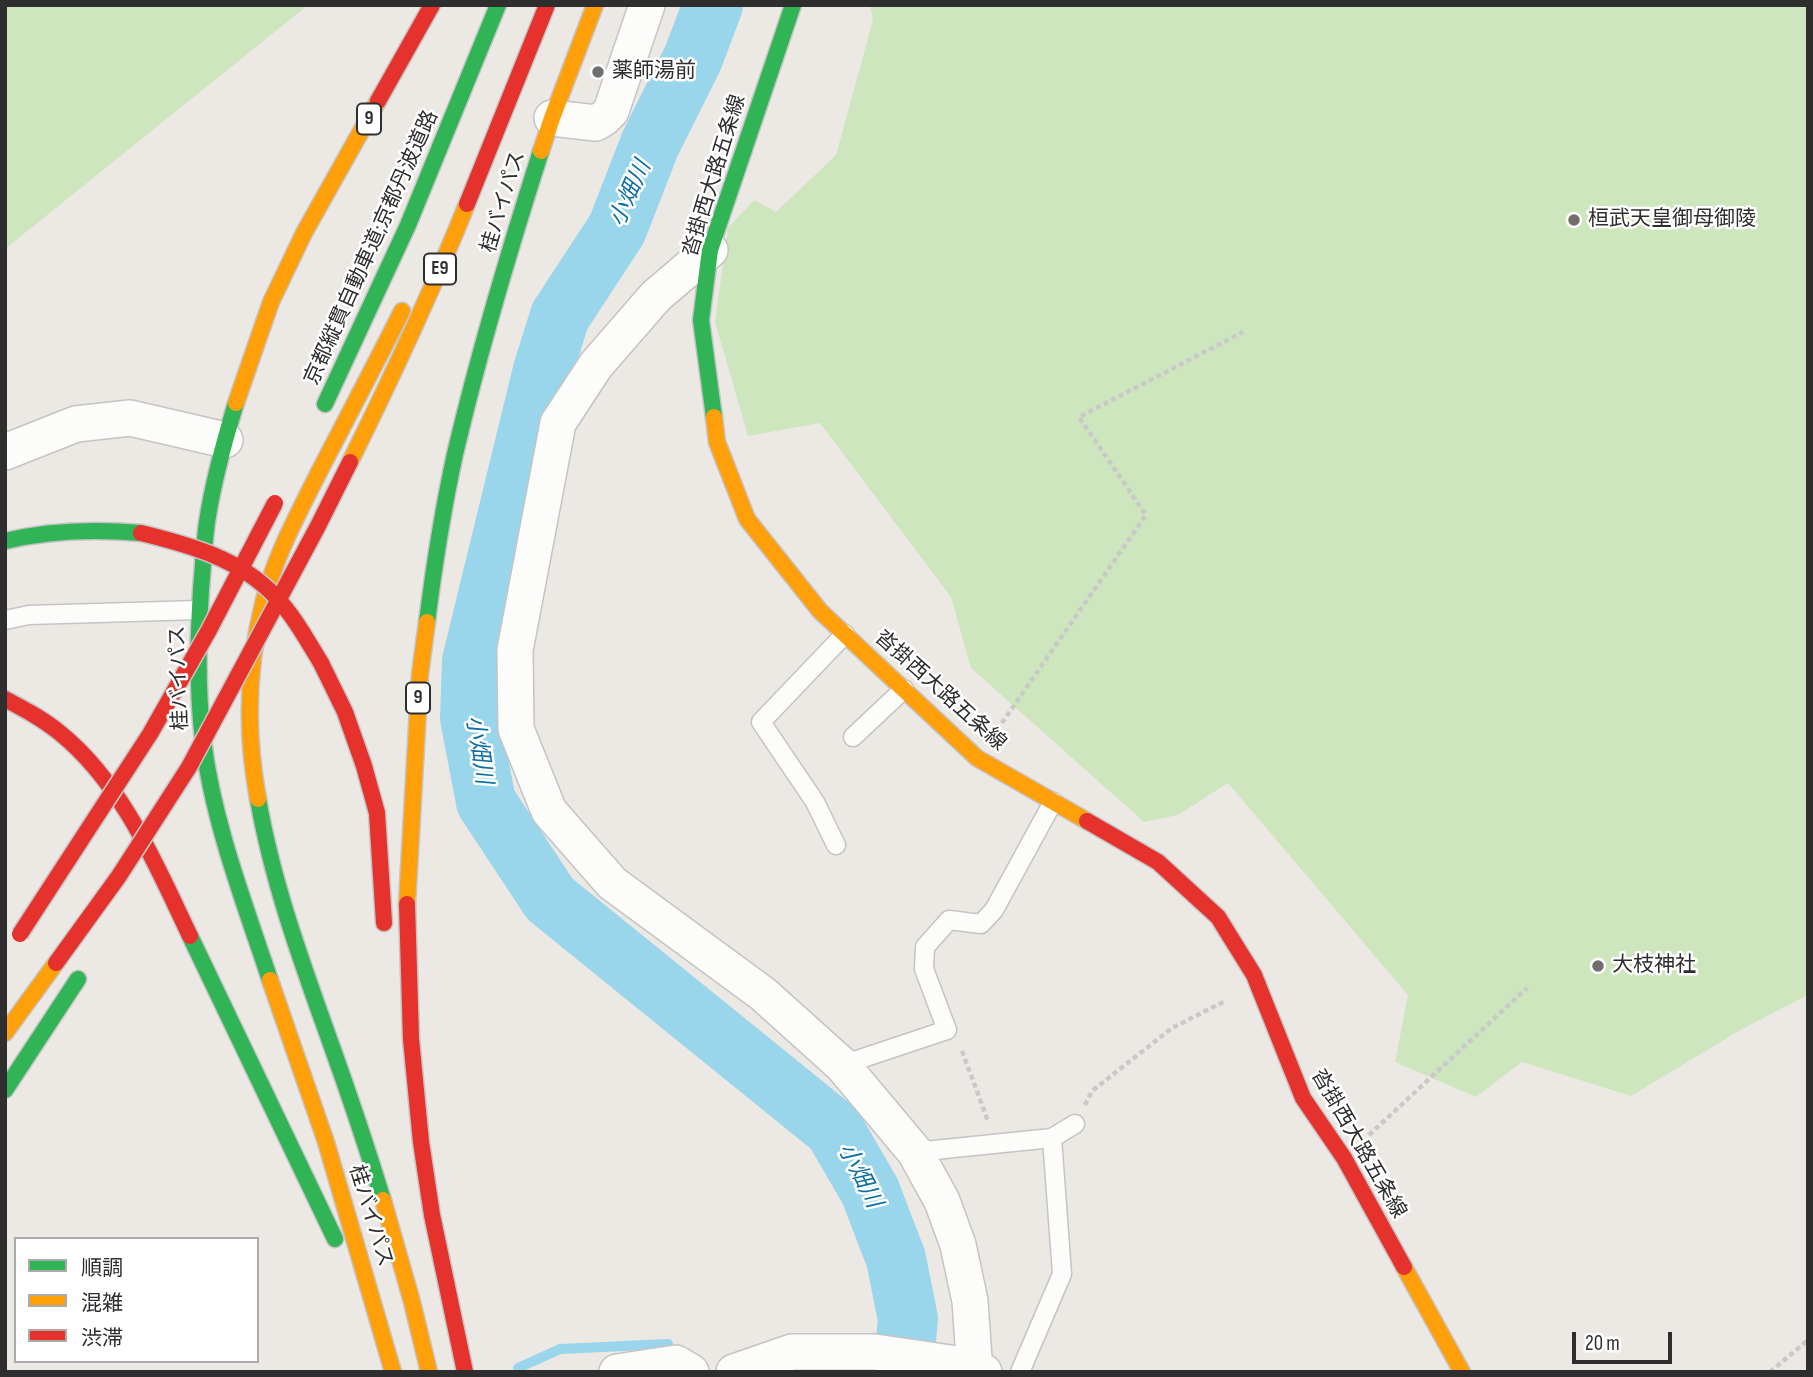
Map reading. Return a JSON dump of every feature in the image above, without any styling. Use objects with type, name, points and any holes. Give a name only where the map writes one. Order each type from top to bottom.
[{"type":"main road","name":"桂バイパス","points":[[393,1372],[322,1130],[235,877],[215,803],[203,740],[199,610],[207,522],[225,440],[271,302],[304,233],[432,5]]},
{"type":"main road","name":"京都縦貫自動車道;京都丹波道路","points":[[319,416],[408,225],[498,5]]},
{"type":"main road","name":"E9","points":[[5,1033],[119,876],[189,767],[318,526],[376,409],[449,249],[547,5]]},
{"type":"main road","points":[[419,278],[519,82],[563,5]]},
{"type":"main road","name":"桂バイパス","points":[[465,1372],[432,1215],[421,1142],[411,1039],[407,893],[420,674],[434,568],[455,455],[486,334],[552,118],[595,5]]},
{"type":"main road","name":"沓掛西大路五条線","points":[[793,5],[710,250],[701,320],[717,442],[747,519],[820,611],[977,758],[1158,862],[1218,917],[1254,975],[1303,1098],[1345,1158],[1462,1372]]},
{"type":"main road","points":[[406,303],[282,548],[264,601],[252,666],[249,713],[260,812],[280,896],[361,1132],[412,1298],[429,1372]]},
{"type":"main road","points":[[13,941],[150,734],[209,630],[279,497]]},
{"type":"main road","points":[[5,541],[58,531],[103,529],[141,533],[177,541],[216,556],[250,574],[274,595],[297,623],[321,663],[345,712],[364,766],[377,813],[385,938]]},
{"type":"main road","points":[[5,699],[30,712],[64,736],[93,765],[148,849],[387,1348]]},
{"type":"main road","points":[[125,894],[189,767]]},
{"type":"main road","points":[[5,1090],[81,973]]},
{"type":"main road","points":[[408,1159],[448,1292]]},
{"type":"main road","points":[[406,1229],[412,1298]]},
{"type":"street","points":[[552,118],[596,123],[611,111],[648,5]]},
{"type":"street","points":[[710,250],[656,296],[596,365],[558,423],[515,650],[516,729],[549,811],[612,883],[763,994],[842,1065],[915,1153],[942,1201],[958,1245],[970,1301],[975,1370],[875,1352],[792,1352],[734,1372]]},
{"type":"street","points":[[5,452],[76,424],[130,418],[225,440]]},
{"type":"street","points":[[617,1372],[676,1363],[691,1372]]},
{"type":"lane","points":[[5,620],[30,615],[199,610]]},
{"type":"lane","points":[[836,845],[815,802],[761,722],[845,634]]},
{"type":"lane","points":[[853,737],[904,690]]},
{"type":"lane","points":[[842,1065],[947,1030],[924,969],[925,947],[949,920],[981,923],[994,910],[1053,802]]},
{"type":"lane","points":[[915,1153],[1052,1138],[1076,1124]]},
{"type":"lane","points":[[1020,1372],[1062,1274],[1052,1138]]},
{"type":"path","points":[[977,758],[1146,515],[1079,417],[1243,332]]},
{"type":"path","points":[[1076,1124],[1092,1091],[1171,1028],[1258,984]]},
{"type":"path","points":[[1345,1158],[1527,988]]},
{"type":"path","points":[[947,1030],[960,1048],[996,1144]]},
{"type":"path","points":[[1770,1372],[1808,1340]]},
{"type":"green space","points":[[5,5],[308,5],[5,249]]},
{"type":"green space","points":[[870,5],[1808,5],[1808,995],[1742,1029],[1631,1096],[1522,1062],[1476,1097],[1395,1062],[1408,995],[1228,783],[1178,815],[1144,822],[971,668],[951,597],[820,423],[748,436],[715,322],[728,228],[754,200],[776,212],[836,155],[873,20]]},
{"type":"waterway","name":"小畑川","points":[[713,5],[693,58],[650,144],[617,229],[560,316],[543,370],[472,661],[470,718],[486,802],[550,899],[834,1129],[870,1191],[896,1259],[908,1319],[903,1372]]},
{"type":"waterway","points":[[518,1368],[560,1349],[668,1344]]},
{"type":"traffic: fast","points":[[325,404],[408,225],[498,5]]},
{"type":"traffic: fast","points":[[714,417],[701,320],[710,250],[793,5]]},
{"type":"traffic: fast","points":[[427,622],[455,454],[495,302],[541,151]]},
{"type":"traffic: fast","points":[[236,403],[223,447],[206,527],[199,630],[199,696],[203,740],[214,801],[230,862],[270,980]]},
{"type":"traffic: fast","points":[[5,541],[73,531],[141,533]]},
{"type":"traffic: fast","points":[[258,799],[272,863],[290,925],[383,1200]]},
{"type":"traffic: fast","points":[[190,936],[335,1239]]},
{"type":"traffic: fast","points":[[5,1090],[78,979]]},
{"type":"traffic: slow","points":[[541,151],[595,5]]},
{"type":"traffic: slow","points":[[236,403],[271,302],[304,233],[378,101]]},
{"type":"traffic: slow","points":[[350,462],[411,334],[467,204]]},
{"type":"traffic: slow","points":[[258,799],[251,751],[251,677],[258,628],[268,587],[295,520],[402,311]]},
{"type":"traffic: slow","points":[[714,417],[717,442],[747,519],[820,611],[977,758],[1087,821]]},
{"type":"traffic: slow","points":[[407,904],[420,674],[427,622]]},
{"type":"traffic: slow","points":[[5,1033],[56,963]]},
{"type":"traffic: slow","points":[[270,980],[326,1142],[393,1372]]},
{"type":"traffic: slow","points":[[383,1200],[429,1372]]},
{"type":"traffic: slow","points":[[1404,1267],[1462,1372]]},
{"type":"traffic: jam","points":[[378,101],[432,5]]},
{"type":"traffic: jam","points":[[467,204],[547,5]]},
{"type":"traffic: jam","points":[[56,963],[119,876],[189,767],[350,462]]},
{"type":"traffic: jam","points":[[20,934],[150,734],[209,630],[275,503]]},
{"type":"traffic: jam","points":[[141,533],[196,548],[246,572],[282,604],[321,663]]},
{"type":"traffic: jam","points":[[321,663],[345,712],[377,813],[384,923]]},
{"type":"traffic: jam","points":[[5,699],[60,733],[102,776],[151,854],[190,936]]},
{"type":"traffic: jam","points":[[1087,821],[1158,862],[1218,917],[1254,975],[1303,1098],[1344,1158],[1404,1267]]},
{"type":"traffic: jam","points":[[407,904],[411,1039],[421,1142],[432,1215],[465,1372]]},
{"type":"place","name":"薬師湯前","points":[[598,72]]},
{"type":"place","name":"桓武天皇御母御陵","points":[[1574,220]]},
{"type":"place","name":"大枝神社","points":[[1598,966]]}]
